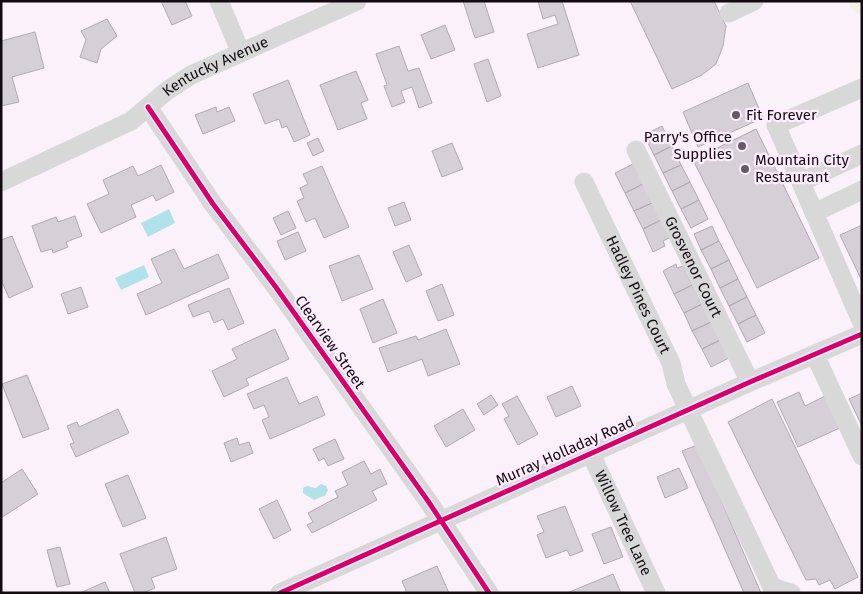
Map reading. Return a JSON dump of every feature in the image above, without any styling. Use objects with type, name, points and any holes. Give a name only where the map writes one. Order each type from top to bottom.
[{"type":"street","points":[[219,1],[241,53]]},
{"type":"street","name":"Kentucky Avenue","points":[[1,182],[131,121],[178,82],[357,1]]},
{"type":"street","points":[[729,13],[754,1]]},
{"type":"street","points":[[862,88],[776,125],[862,322]]},
{"type":"street","name":"Clearview Street","points":[[148,107],[213,204],[275,286],[489,593]]},
{"type":"street","name":"Grosvenor Court","points":[[636,150],[750,382]]},
{"type":"street","points":[[801,182],[862,154]]},
{"type":"street","name":"Hadley Pines Court","points":[[584,182],[671,363],[676,384],[772,587],[791,593]]},
{"type":"street","points":[[814,213],[862,190]]},
{"type":"street","name":"Murray Holladay Road","points":[[280,593],[750,382],[862,334]]},
{"type":"street","points":[[815,355],[862,456]]},
{"type":"street","name":"Willow Tree Lane","points":[[591,454],[656,593]]},
{"type":"water","points":[[169,209],[175,223],[148,237],[141,223]]},
{"type":"water","points":[[144,265],[149,277],[121,290],[115,278]]},
{"type":"water","points":[[321,484],[326,486],[328,490],[325,496],[314,500],[303,493],[303,488],[305,487],[316,488]]},
{"type":"building","points":[[161,1],[185,1],[192,16],[172,25]]},
{"type":"building","points":[[463,1],[484,1],[494,32],[475,38]]},
{"type":"building","points":[[538,1],[562,1],[579,55],[538,68],[527,34],[558,24],[555,15],[543,19]]},
{"type":"building","points":[[630,1],[714,1],[726,26],[723,46],[716,64],[702,75],[672,89]]},
{"type":"building","points":[[107,19],[117,36],[101,49],[97,63],[80,57],[86,40],[81,31]]},
{"type":"building","points":[[445,25],[455,50],[431,59],[421,35]]},
{"type":"building","points":[[35,32],[44,68],[12,77],[19,102],[1,106],[1,41]]},
{"type":"building","points":[[399,46],[408,71],[419,68],[432,103],[419,108],[412,87],[401,91],[405,102],[392,107],[384,86],[387,85],[376,54]]},
{"type":"building","points":[[488,59],[501,96],[487,102],[474,64]]},
{"type":"building","points":[[356,71],[368,100],[361,103],[367,119],[338,130],[320,85]]},
{"type":"building","points":[[288,80],[310,135],[294,142],[287,126],[282,128],[279,119],[265,124],[253,94]]},
{"type":"building","points":[[748,83],[763,118],[698,147],[683,112]]},
{"type":"building","points":[[216,107],[217,112],[229,107],[235,121],[203,134],[195,115]]},
{"type":"building","points":[[662,126],[672,146],[654,155],[644,135]]},
{"type":"building","points":[[756,129],[819,258],[757,288],[693,160]]},
{"type":"building","points":[[318,138],[324,151],[313,156],[307,143]]},
{"type":"building","points":[[452,143],[463,169],[442,177],[432,151]]},
{"type":"building","points":[[672,146],[681,165],[663,173],[654,155]]},
{"type":"building","points":[[633,164],[643,184],[625,193],[615,173]]},
{"type":"building","points":[[161,165],[174,192],[156,201],[153,195],[131,205],[136,217],[101,233],[87,204],[109,194],[103,180],[133,166],[138,176]]},
{"type":"building","points":[[681,165],[690,182],[672,191],[663,173]]},
{"type":"building","points":[[322,166],[349,227],[324,238],[315,218],[306,222],[297,201],[304,198],[300,188],[308,184],[303,174]]},
{"type":"building","points":[[690,182],[699,200],[681,209],[672,191]]},
{"type":"building","points":[[643,184],[652,203],[634,211],[625,193]]},
{"type":"building","points":[[699,200],[708,219],[691,228],[681,209]]},
{"type":"building","points":[[404,202],[411,220],[395,226],[388,208]]},
{"type":"building","points":[[652,203],[661,220],[643,229],[634,211]]},
{"type":"building","points":[[288,211],[296,228],[281,235],[273,218]]},
{"type":"building","points":[[75,216],[82,236],[66,242],[68,247],[53,253],[52,249],[41,252],[32,226],[56,217],[58,222]]},
{"type":"building","points":[[661,220],[669,238],[663,241],[665,246],[653,252],[643,229]]},
{"type":"building","points":[[862,225],[862,281],[840,235]]},
{"type":"building","points":[[712,226],[719,241],[701,250],[694,234]]},
{"type":"building","points":[[298,232],[306,251],[285,260],[277,241]]},
{"type":"building","points":[[12,236],[33,287],[9,298],[1,280],[1,240]]},
{"type":"building","points":[[719,241],[729,260],[711,269],[701,250]]},
{"type":"building","points":[[409,245],[422,275],[406,282],[393,252]]},
{"type":"building","points":[[174,249],[184,269],[218,254],[229,278],[146,315],[137,294],[162,283],[151,259]]},
{"type":"building","points":[[359,255],[373,289],[342,301],[329,266]]},
{"type":"building","points":[[729,260],[738,279],[720,288],[711,269]]},
{"type":"building","points":[[676,264],[677,268],[683,266],[692,285],[674,294],[663,271]]},
{"type":"building","points":[[738,279],[747,297],[729,306],[720,288]]},
{"type":"building","points":[[442,284],[454,315],[438,321],[426,291]]},
{"type":"building","points":[[692,285],[702,304],[684,313],[674,294]]},
{"type":"building","points":[[81,287],[88,307],[68,314],[61,294]]},
{"type":"building","points":[[229,288],[244,323],[228,330],[223,319],[214,323],[209,311],[193,317],[188,305]]},
{"type":"building","points":[[747,297],[756,315],[738,324],[729,306]]},
{"type":"building","points":[[383,299],[397,333],[373,343],[360,309]]},
{"type":"building","points":[[702,304],[711,322],[692,331],[684,313]]},
{"type":"building","points":[[756,315],[765,333],[747,342],[738,324]]},
{"type":"building","points":[[711,322],[720,340],[702,349],[692,331]]},
{"type":"building","points":[[275,329],[289,359],[246,379],[249,385],[224,397],[212,371],[237,359],[232,349]]},
{"type":"building","points":[[446,329],[460,364],[428,376],[422,359],[388,372],[379,348],[416,336],[418,340]]},
{"type":"building","points":[[720,340],[729,358],[711,367],[702,349]]},
{"type":"building","points":[[27,375],[49,429],[23,438],[2,384]]},
{"type":"building","points":[[287,377],[299,404],[317,396],[325,415],[270,439],[262,420],[269,417],[264,405],[254,409],[247,394]]},
{"type":"building","points":[[572,386],[581,406],[556,417],[547,397]]},
{"type":"building","points":[[799,392],[805,406],[827,395],[842,427],[798,447],[777,402]]},
{"type":"building","points":[[862,393],[862,426],[849,399]]},
{"type":"building","points":[[491,395],[498,405],[484,415],[477,404]]},
{"type":"building","points":[[517,396],[538,434],[518,445],[504,419],[509,416],[502,404]]},
{"type":"building","points":[[772,399],[858,577],[835,589],[830,580],[819,585],[816,579],[806,580],[728,422]]},
{"type":"building","points":[[118,409],[129,433],[76,457],[70,444],[74,443],[67,426],[77,422],[79,427]]},
{"type":"building","points":[[463,409],[475,430],[446,447],[434,426]]},
{"type":"building","points":[[237,438],[239,445],[249,442],[253,453],[231,462],[224,443]]},
{"type":"building","points":[[335,439],[344,459],[328,466],[324,458],[319,461],[313,449]]},
{"type":"building","points":[[697,445],[761,593],[744,593],[682,451]]},
{"type":"building","points":[[364,461],[371,474],[380,469],[387,484],[372,491],[377,500],[312,533],[307,525],[313,522],[308,513],[338,497],[335,491],[348,485],[342,472]]},
{"type":"building","points":[[679,468],[688,488],[665,498],[657,477]]},
{"type":"building","points":[[22,469],[38,494],[1,518],[1,483]]},
{"type":"building","points":[[128,475],[146,518],[123,527],[105,484]]},
{"type":"building","points":[[277,500],[291,530],[274,539],[259,509]]},
{"type":"building","points":[[565,506],[583,551],[570,556],[567,550],[546,558],[537,535],[544,532],[537,516]]},
{"type":"building","points":[[611,527],[623,557],[604,564],[592,534]]},
{"type":"building","points":[[166,537],[177,569],[151,578],[155,588],[143,593],[135,593],[120,554]]},
{"type":"building","points":[[60,547],[70,584],[57,587],[47,550]]},
{"type":"building","points":[[437,566],[449,593],[407,593],[402,581]]},
{"type":"building","points":[[613,574],[621,593],[567,593]]},
{"type":"building","points":[[105,582],[110,593],[80,593]]},
{"type":"cycle path","points":[[148,107],[213,204],[275,286],[428,501],[489,593]]},
{"type":"cycle path","points":[[280,593],[750,382],[862,334]]},
{"type":"place","name":"Fit Forever","points":[[736,115]]},
{"type":"place","name":"Parry's Office Supplies","points":[[742,146]]},
{"type":"place","name":"Mountain City Restaurant","points":[[745,169]]}]
